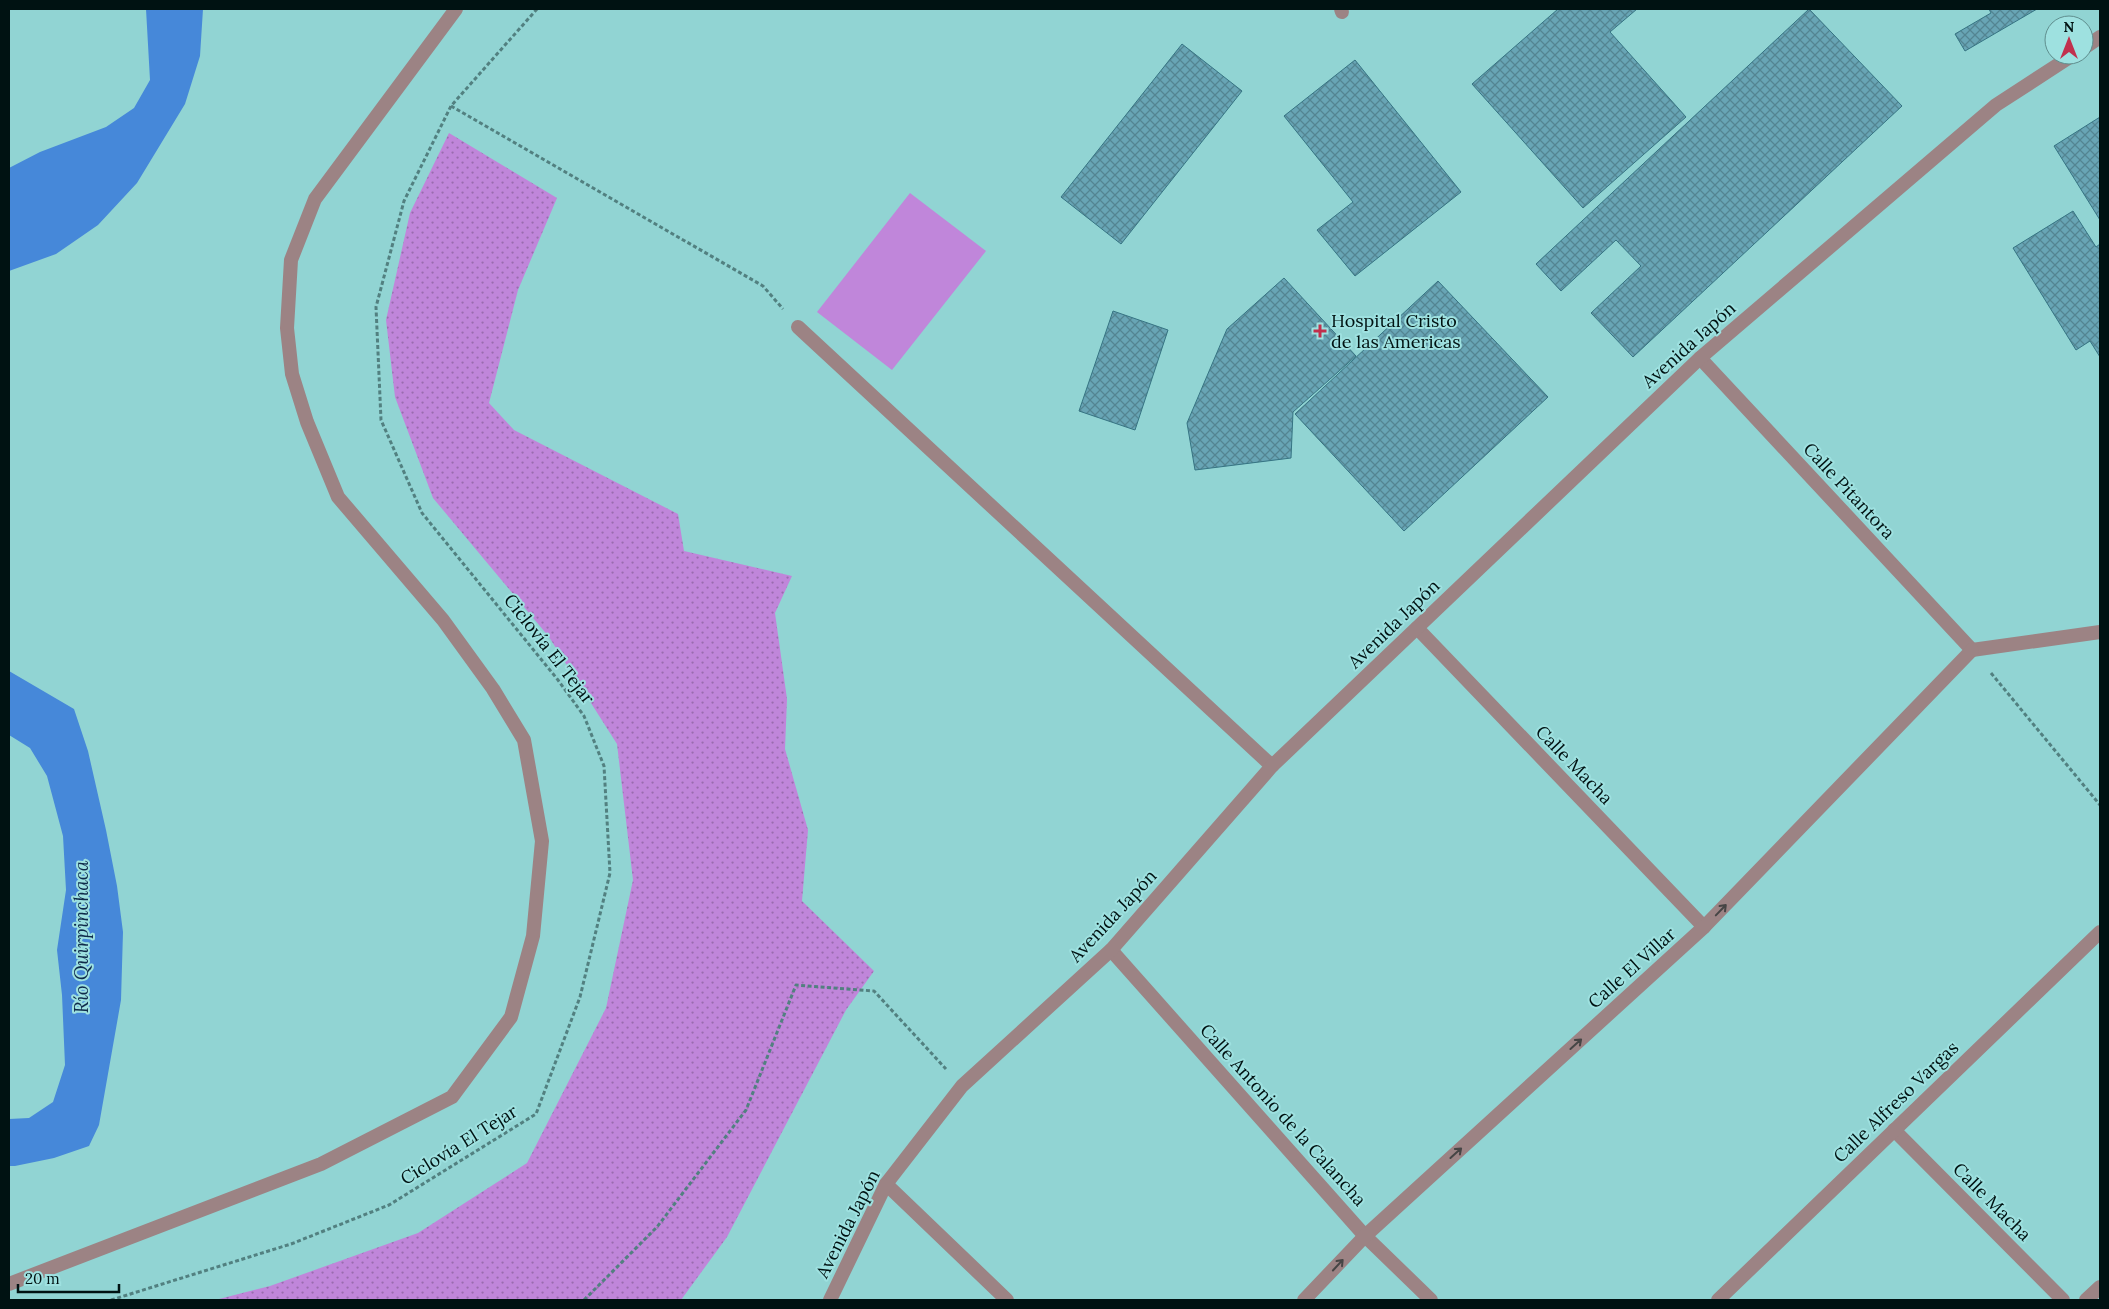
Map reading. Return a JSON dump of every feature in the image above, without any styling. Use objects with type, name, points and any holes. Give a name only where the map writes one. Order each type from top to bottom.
[{"type":"street","points":[[9,1284],[321,1164],[452,1097],[512,1017],[533,936],[542,841],[524,740],[493,689],[443,620],[338,496],[307,422],[292,374],[287,328],[291,260],[315,199],[456,9]]},
{"type":"street","name":"Avenida Japón","points":[[830,1300],[886,1184],[962,1086],[1111,950],[1272,766],[1700,358],[1996,105],[2058,65]]},
{"type":"street","points":[[798,327],[1272,766]]},
{"type":"street","name":"Calle Pitantora","points":[[1700,358],[1972,650]]},
{"type":"street","name":"Calle Macha","points":[[1417,628],[1704,927]]},
{"type":"street","points":[[1972,650],[2100,632]]},
{"type":"street","name":"Calle El Villar","points":[[1304,1300],[1365,1236],[1704,927],[1972,650]]},
{"type":"street","name":"Calle Alfreso Vargas","points":[[1718,1300],[2100,932]]},
{"type":"street","name":"Calle Antonio de la Calancha","points":[[1111,950],[1365,1236],[1431,1300]]},
{"type":"street","name":"Calle Macha","points":[[1894,1130],[2063,1300]]},
{"type":"street","points":[[886,1184],[1007,1300]]},
{"type":"street","points":[[2086,1300],[2100,1287]]},
{"type":"path","name":"Ciclovía El Tejar","points":[[111,1300],[291,1244],[389,1205],[536,1114],[580,997],[610,873],[604,766],[584,716],[558,680],[422,513],[381,420],[376,307],[404,201],[451,106],[537,9]]},
{"type":"path","points":[[451,106],[763,286],[798,327]]},
{"type":"path","points":[[1972,650],[2100,805]]},
{"type":"path","points":[[584,1300],[657,1227],[746,1110],[796,985],[874,991],[962,1086]]},
{"type":"shaded area","points":[[449,133],[557,198],[518,290],[489,403],[514,430],[678,514],[684,551],[792,576],[775,613],[787,699],[785,749],[808,830],[802,901],[874,971],[846,1010],[727,1237],[681,1300],[215,1300],[270,1286],[418,1233],[527,1163],[606,1008],[633,880],[617,744],[549,637],[433,498],[395,397],[386,320],[410,213]]},
{"type":"shaded area","points":[[910,193],[986,251],[892,370],[817,312]]},
{"type":"water","points":[[146,9],[203,9],[200,56],[185,104],[137,183],[98,225],[56,254],[9,271],[9,168],[40,152],[106,127],[134,108],[150,80]]},
{"type":"water","name":"Río Quirpinchaca","points":[[9,671],[74,709],[88,751],[106,830],[117,886],[123,932],[121,1000],[99,1125],[89,1146],[54,1158],[15,1166],[9,1166],[9,1119],[29,1118],[53,1102],[65,1065],[62,995],[57,950],[66,890],[63,836],[47,776],[30,748],[9,735]]},
{"type":"building","points":[[1558,9],[1637,9],[1610,32],[1686,117],[1583,208],[1472,84]]},
{"type":"building","points":[[1809,9],[1902,106],[1633,357],[1591,313],[1641,266],[1616,240],[1561,291],[1536,264]]},
{"type":"building","points":[[1989,9],[2037,9],[1965,51],[1955,34],[1991,13]]},
{"type":"building","points":[[1182,44],[1242,91],[1121,244],[1061,197]]},
{"type":"building","points":[[1355,60],[1461,192],[1355,276],[1317,230],[1353,202],[1284,116]]},
{"type":"building","points":[[2100,117],[2100,220],[2054,146]]},
{"type":"building","points":[[2073,211],[2096,247],[2100,244],[2100,357],[2090,341],[2076,350],[2013,248]]},
{"type":"building","points":[[1284,278],[1356,356],[1293,412],[1291,458],[1195,470],[1187,423],[1227,329]]},
{"type":"building","points":[[1438,281],[1548,397],[1404,531],[1295,414]]},
{"type":"building","points":[[1113,311],[1168,330],[1135,430],[1079,411]]},
{"type":"place","name":"Hospital Cristo de las Americas","points":[[1320,331]]}]
